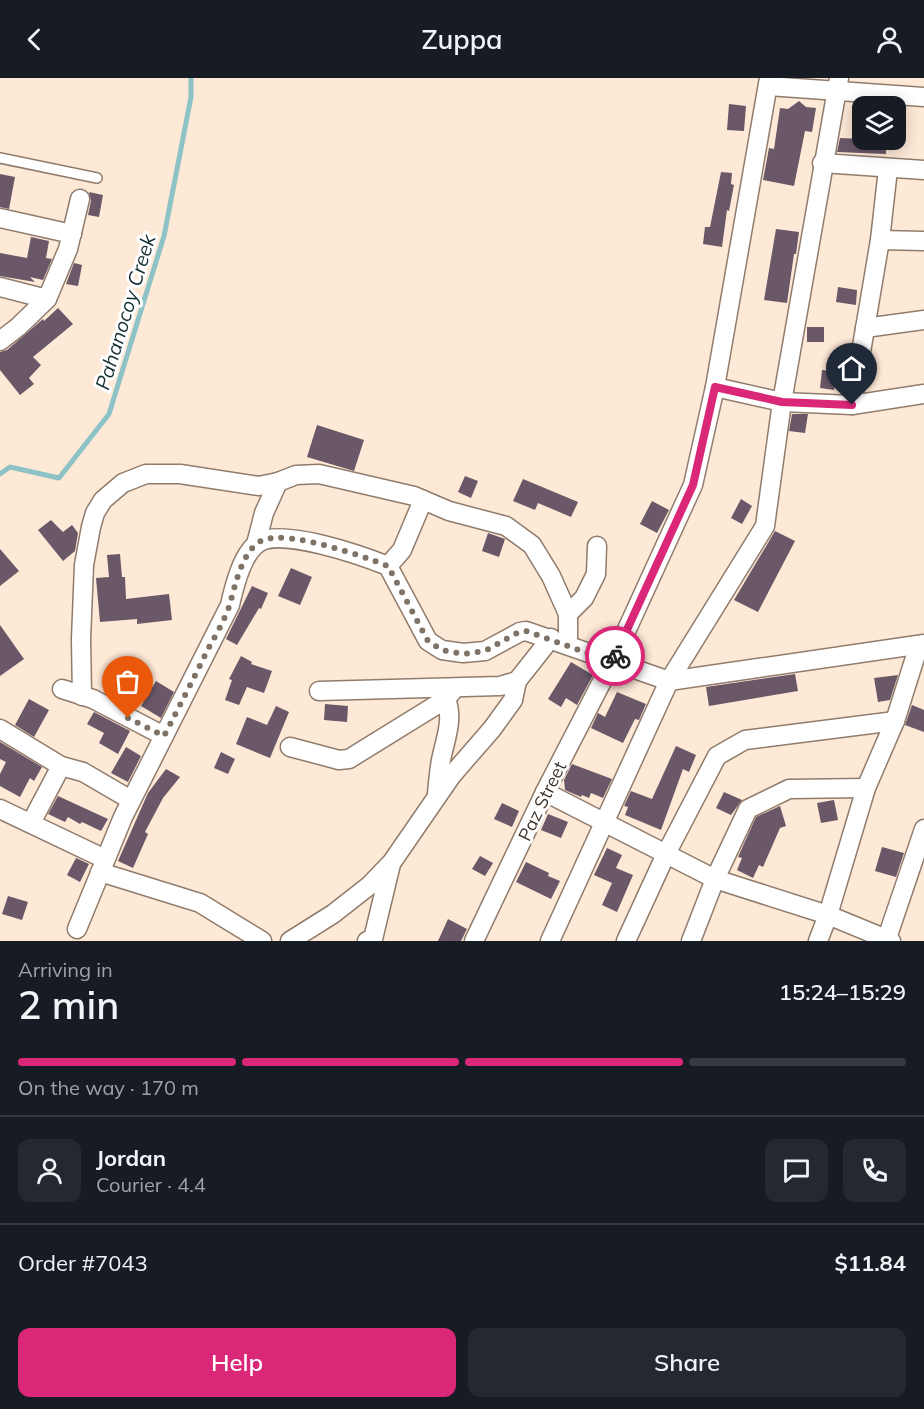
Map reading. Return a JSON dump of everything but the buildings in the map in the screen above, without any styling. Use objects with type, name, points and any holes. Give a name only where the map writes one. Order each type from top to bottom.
[{"type":"street","points":[[769,82],[905,87],[924,97]]},
{"type":"street","name":"Paz Street","points":[[474,941],[545,792],[612,662],[693,485],[715,387],[769,82]]},
{"type":"street","points":[[550,941],[669,681],[765,526],[782,402],[837,85]]},
{"type":"street","points":[[822,163],[924,170]]},
{"type":"street","points":[[852,405],[880,240],[888,169]]},
{"type":"street","points":[[0,341],[47,299],[68,249],[80,199]]},
{"type":"street","points":[[0,218],[72,234]]},
{"type":"street","points":[[880,240],[924,241]]},
{"type":"street","points":[[0,287],[47,299]]},
{"type":"street","points":[[865,328],[924,320]]},
{"type":"street","points":[[715,387],[782,402],[852,405],[924,394]]},
{"type":"street","points":[[82,696],[81,639],[84,565],[95,513],[103,500],[123,483],[146,474],[180,474],[259,486],[296,475],[319,474],[414,496],[449,511],[506,526],[532,545],[551,576],[568,614],[568,645]]},
{"type":"street","points":[[77,928],[131,800],[230,605],[236,580],[256,544],[264,513],[278,482]]},
{"type":"street","points":[[388,566],[402,549],[423,500]]},
{"type":"street","points":[[256,544],[265,539],[288,539],[335,547],[388,566],[428,641],[442,650],[463,654],[485,651],[519,632],[526,631],[669,681],[922,645],[895,722],[866,788],[818,941]]},
{"type":"street","points":[[568,614],[584,598],[596,574],[597,546]]},
{"type":"street","points":[[290,941],[333,914],[370,885],[392,862],[436,797],[513,700],[517,681],[551,638]]},
{"type":"street","points":[[320,692],[451,693],[500,686],[517,681]]},
{"type":"street","points":[[62,689],[82,696],[164,736]]},
{"type":"street","points":[[290,747],[339,760],[349,759],[451,693]]},
{"type":"street","points":[[436,797],[440,762],[450,720],[451,693]]},
{"type":"street","points":[[626,941],[666,854],[717,756],[745,740],[895,722]]},
{"type":"street","points":[[0,729],[62,766],[83,772],[131,800]]},
{"type":"street","points":[[32,824],[62,766]]},
{"type":"street","points":[[690,941],[715,879],[748,809],[789,789],[866,788]]},
{"type":"street","points":[[545,792],[715,879],[828,915],[888,940],[924,829]]},
{"type":"street","points":[[0,809],[32,824],[103,866],[200,903],[262,941]]},
{"type":"street","points":[[371,940],[392,862]]},
{"type":"lane","points":[[0,158],[97,178]]},
{"type":"waterway","name":"Pahanocoy Creek","points":[[0,474],[10,467],[59,478],[109,414],[164,236],[191,97],[191,78]]},
{"type":"way so far","points":[[128,718],[164,736],[230,605],[236,580],[246,559],[256,544],[265,539],[288,539],[335,547],[388,566],[428,641],[442,650],[463,654],[485,651],[519,632],[526,631],[551,638],[612,662],[615,656]]},
{"type":"route","points":[[615,656],[693,485],[715,387],[782,402],[852,405]]}]
